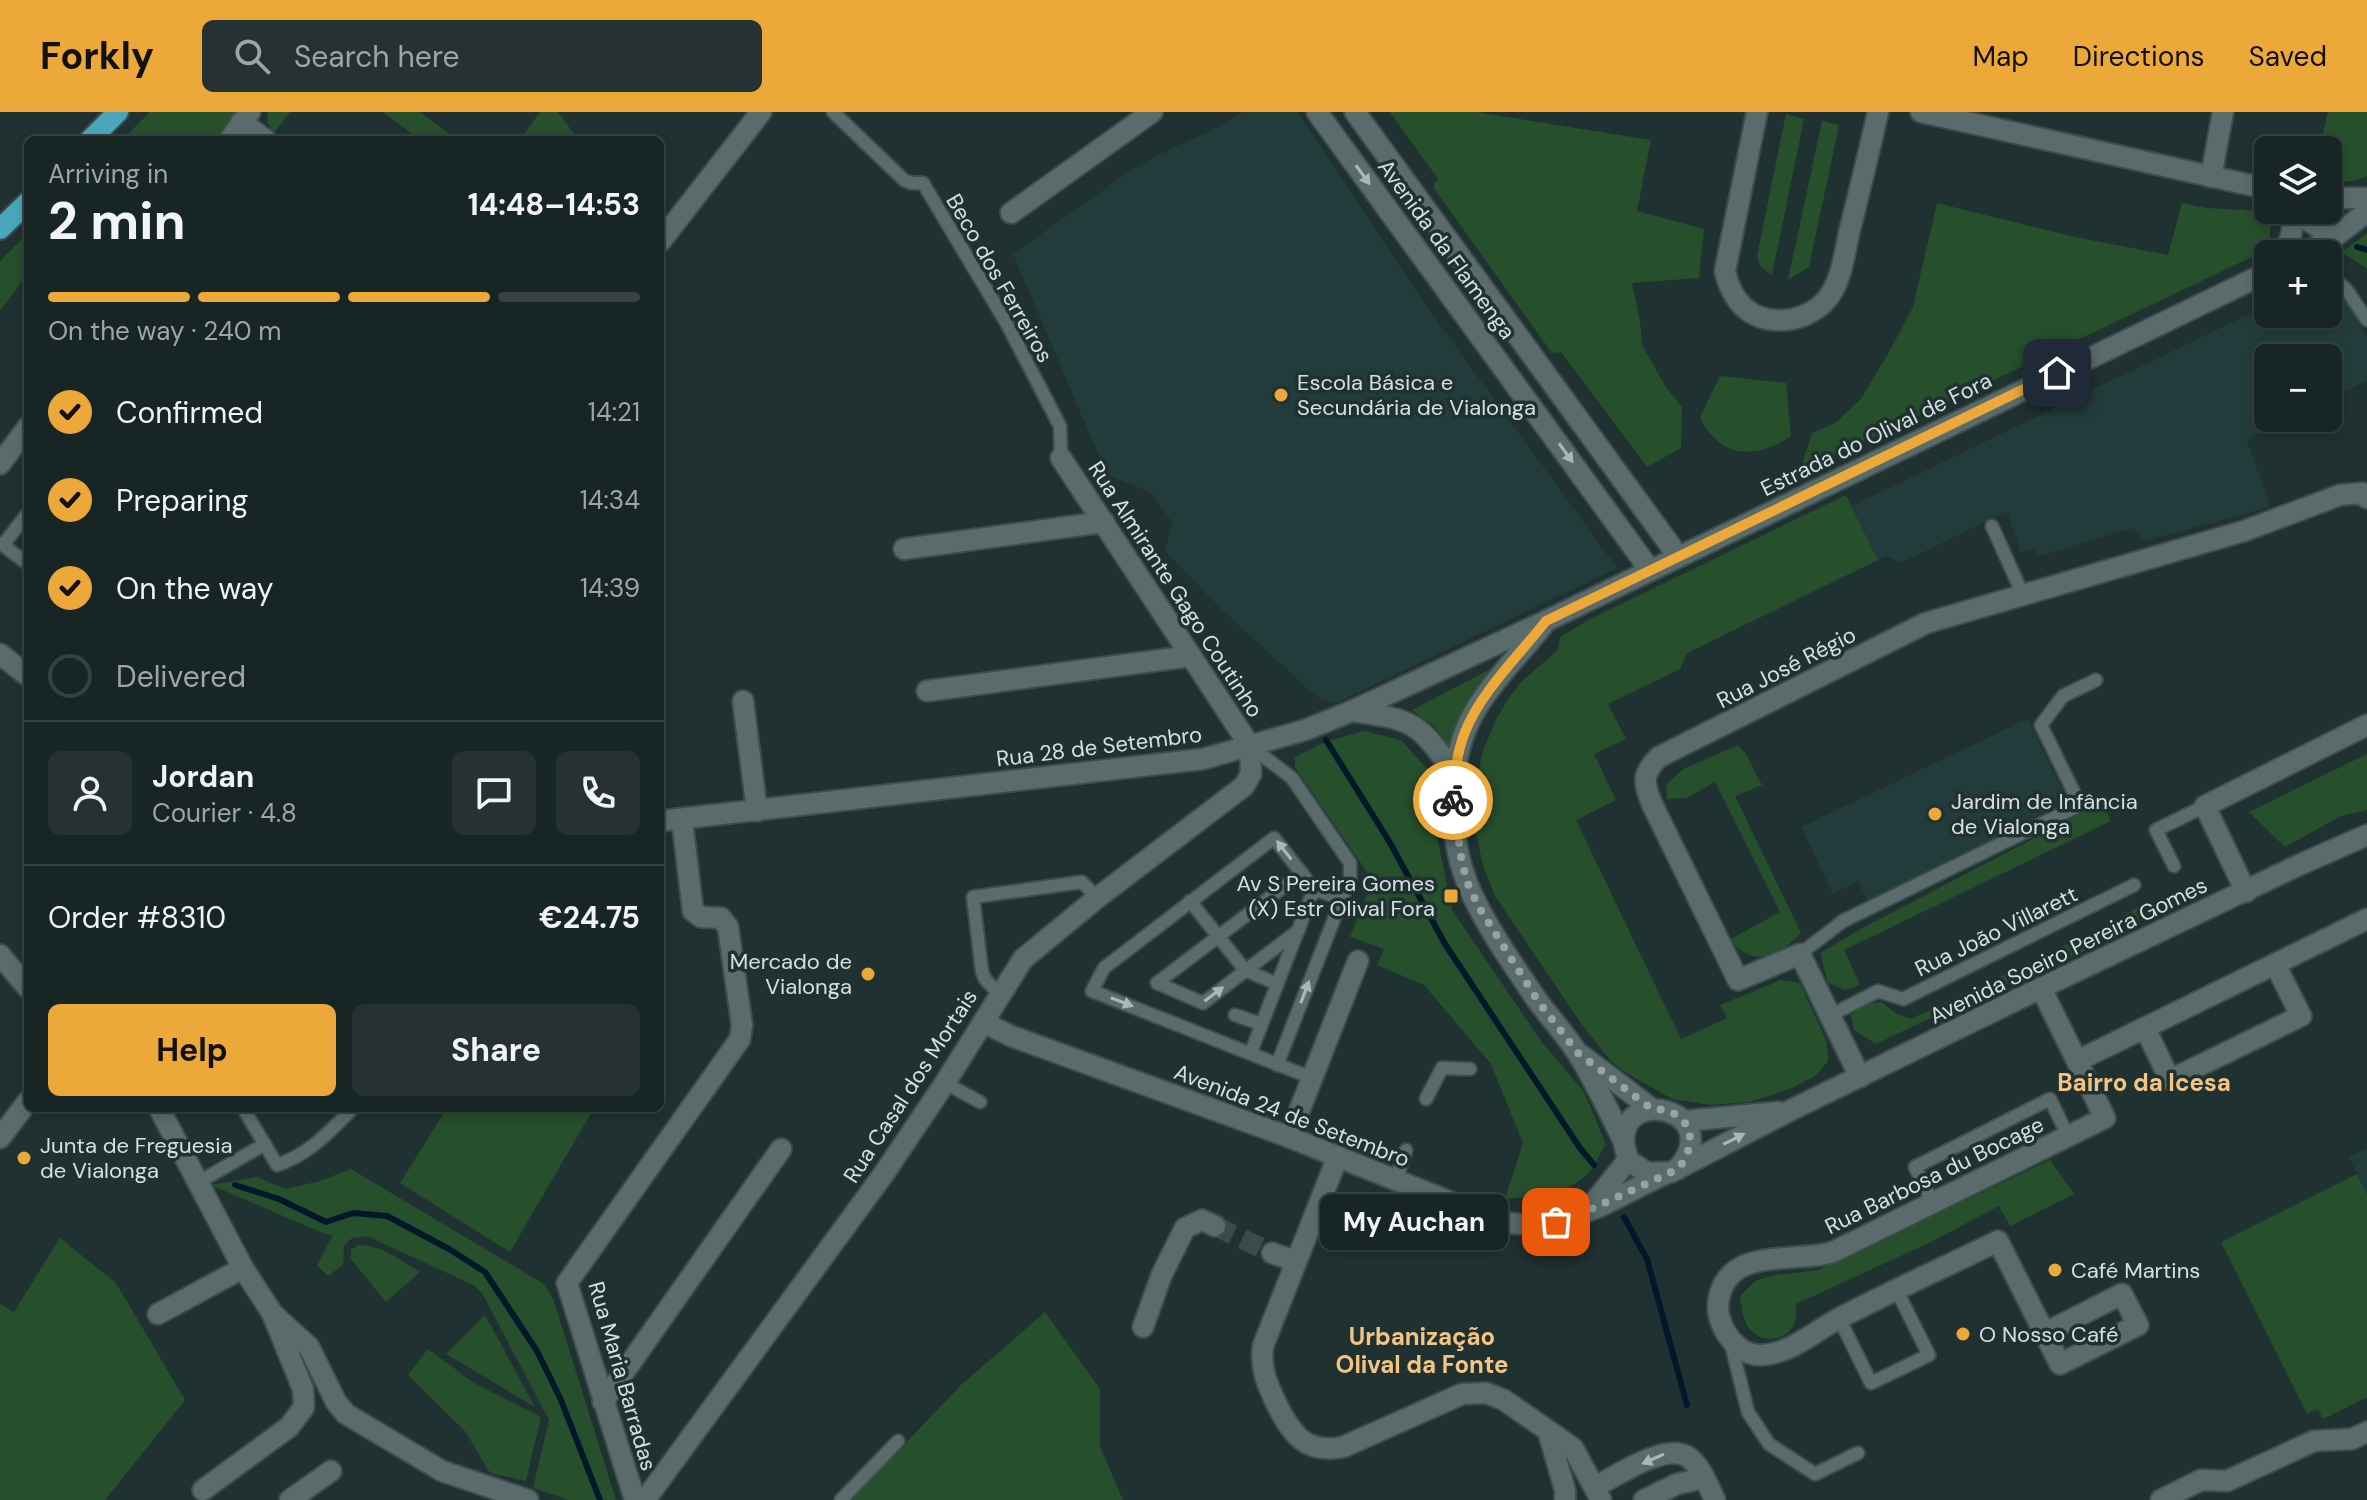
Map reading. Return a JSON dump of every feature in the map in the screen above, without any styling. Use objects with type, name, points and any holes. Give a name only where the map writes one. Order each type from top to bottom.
[{"type":"main road","points":[[94,136],[118,112]]},
{"type":"main road","points":[[0,231],[22,208]]},
{"type":"street","points":[[664,237],[761,112]]},
{"type":"street","points":[[1011,213],[1152,112]]},
{"type":"street","name":"Avenida da Flamenga","points":[[1317,112],[1650,570]]},
{"type":"street","name":"Avenida da Flamenga","points":[[1355,112],[1678,556]]},
{"type":"street","points":[[1757,112],[1725,271],[1730,288],[1745,309],[1761,318],[1785,320],[1797,318],[1822,304],[1838,280],[1878,112]]},
{"type":"street","points":[[1921,112],[1977,118],[2254,186]]},
{"type":"street","points":[[2211,177],[2223,112]]},
{"type":"street","points":[[232,136],[246,117],[263,136]]},
{"type":"street","points":[[2342,198],[2367,198]]},
{"type":"street","points":[[2329,240],[2367,212]]},
{"type":"street","points":[[2313,224],[2334,237]]},
{"type":"street","points":[[2330,224],[2334,237]]},
{"type":"street","name":"Estrada do Olival de Fora","points":[[1650,570],[2254,279]]},
{"type":"street","points":[[0,464],[24,435]]},
{"type":"street","name":"Rua Almirante Gago Coutinho","points":[[1061,458],[1250,746]]},
{"type":"street","name":"Rua José Régio","points":[[1800,954],[1738,980],[1652,804],[1645,779],[1649,767],[1659,757],[1926,623],[2244,531],[2340,495],[2362,493],[2367,498]]},
{"type":"street","points":[[904,549],[1104,522]]},
{"type":"street","name":"Rua 28 de Setembro","points":[[664,821],[1203,759],[1305,730],[1352,711],[1650,570]]},
{"type":"street","points":[[1546,621],[1478,708],[1464,734],[1455,774],[1453,801],[1469,887],[1538,1001],[1578,1053],[1626,1150],[1647,1173],[1672,1171],[1687,1158],[1690,1143],[1684,1121],[1675,1113],[1663,1109],[1641,1113],[1632,1120],[1626,1150],[1587,1211]]},
{"type":"street","points":[[0,654],[24,673]]},
{"type":"street","points":[[927,691],[1191,656]]},
{"type":"street","points":[[743,701],[757,811]]},
{"type":"street","points":[[1352,711],[1397,718],[1414,726],[1432,741],[1455,774]]},
{"type":"street","points":[[2246,892],[2205,806],[2367,725]]},
{"type":"street","name":"Rua Casal dos Mortais","points":[[645,1500],[883,1175],[1023,959],[1033,948],[1244,786],[1251,774],[1250,746]]},
{"type":"street","name":"Rua Maria Barradas","points":[[635,1500],[567,1283],[737,1045],[742,1032],[728,927],[721,918],[701,917],[693,911],[682,820]]},
{"type":"street","name":"Avenida Soeiro Pereira Gomes","points":[[1672,1171],[2041,988],[2367,835]]},
{"type":"street","points":[[2077,1061],[2367,919]]},
{"type":"street","points":[[1800,954],[1860,1077]]},
{"type":"street","points":[[0,955],[24,983]]},
{"type":"street","points":[[1289,1137],[1358,961]]},
{"type":"street","points":[[2145,1028],[2170,1080],[2301,1016],[2275,964]]},
{"type":"street","name":"Rua Barbosa du Bocage","points":[[1730,1341],[1718,1312],[1718,1298],[1732,1273],[1758,1261],[1818,1257],[1833,1252],[2105,1118],[2041,988]]},
{"type":"street","name":"Avenida 24 de Setembro","points":[[983,1022],[1011,1036],[1289,1137],[1500,1222],[1543,1223],[1587,1211],[1672,1171]]},
{"type":"street","points":[[1578,1053],[1652,1109]]},
{"type":"street","points":[[0,1138],[24,1106]]},
{"type":"street","name":"Avenida Soeiro Pereira Gomes","points":[[1684,1121],[1791,1110]]},
{"type":"street","points":[[161,1112],[243,1268],[272,1313],[303,1389],[304,1407],[289,1427],[203,1490]]},
{"type":"street","points":[[603,1402],[781,1149]]},
{"type":"street","points":[[1338,1156],[1263,1346],[1264,1379],[1290,1431],[1304,1442],[1322,1448],[1343,1447],[1452,1398],[1474,1392],[1504,1400],[1576,1452],[1598,1494],[1667,1452],[1688,1458],[1704,1478],[1715,1500]]},
{"type":"street","points":[[1143,1327],[1162,1274],[1185,1228],[1202,1220],[1215,1226]]},
{"type":"street","points":[[1730,1341],[1758,1356],[1774,1354],[1839,1318],[1998,1241],[2045,1333]]},
{"type":"street","points":[[1272,1253],[1295,1261]]},
{"type":"street","points":[[158,1314],[243,1268]]},
{"type":"street","points":[[272,1313],[309,1347],[336,1402],[354,1419],[442,1471],[528,1500]]},
{"type":"street","points":[[1548,1431],[1565,1500]]},
{"type":"street","points":[[2161,1500],[2201,1480],[2227,1481],[2314,1441],[2352,1439],[2367,1432]]},
{"type":"street","points":[[290,1500],[331,1471]]},
{"type":"street","points":[[1644,1500],[1677,1484],[1704,1478]]},
{"type":"lane","name":"Beco dos Ferreiros","points":[[833,112],[904,180],[923,183],[1007,324],[1060,426],[1061,458]]},
{"type":"lane","points":[[2342,286],[2367,320]]},
{"type":"lane","points":[[24,518],[2,544],[24,561]]},
{"type":"lane","points":[[1992,526],[2023,595]]},
{"type":"lane","points":[[1800,954],[1843,921],[2080,805],[2041,725],[2063,696],[2096,680]]},
{"type":"lane","points":[[1250,746],[1292,778],[1350,863],[1350,878],[1277,1065]]},
{"type":"lane","points":[[2174,866],[2156,830],[2205,806]]},
{"type":"lane","points":[[1312,1078],[1092,991],[1104,968],[1274,838],[1314,889],[1341,899]]},
{"type":"lane","points":[[1299,930],[1203,1003],[1157,983],[1302,873]]},
{"type":"lane","points":[[999,994],[982,972],[973,897],[1082,882],[1097,898]]},
{"type":"lane","name":"Rua João Villarett","points":[[1831,1015],[1878,991],[1903,999],[2134,885]]},
{"type":"lane","points":[[1251,1052],[1314,889]]},
{"type":"lane","points":[[1190,901],[1245,970],[1277,984]]},
{"type":"lane","points":[[1235,1015],[1261,1024]]},
{"type":"lane","points":[[1426,1099],[1442,1068],[1470,1069]]},
{"type":"lane","points":[[945,1083],[980,1102]]},
{"type":"lane","points":[[1933,1203],[1915,1167],[2050,1099],[2068,1136]]},
{"type":"lane","points":[[245,1112],[277,1165],[298,1158],[315,1147],[349,1112]]},
{"type":"lane","points":[[197,1183],[265,1144]]},
{"type":"lane","points":[[1396,1180],[1406,1150]]},
{"type":"lane","points":[[1839,1318],[1871,1383],[1929,1355],[1897,1291]]},
{"type":"lane","points":[[1730,1341],[1748,1412],[1769,1444],[1815,1474],[1858,1453]]},
{"type":"lane","points":[[841,1500],[898,1441]]},
{"type":"shaded area","name":"Escola Básica e Secundária de Vialonga","points":[[1242,112],[1298,112],[1425,304],[1617,568],[1336,703],[1318,697],[1309,690],[1221,609],[1165,551],[1172,522],[1152,493],[1107,475],[1013,254],[1130,171]]},
{"type":"shaded area","points":[[2342,294],[2367,336],[2367,380],[2342,393],[2342,344],[2254,344],[2254,432],[2263,432],[2247,440],[2270,507],[2144,541],[2133,528],[2036,557],[2034,549],[2021,553],[2007,511],[1901,563],[1887,556],[1878,560],[1852,506],[2254,312],[2254,328],[2342,328]]},
{"type":"shaded area","name":"Jardim de Infância de Vialonga","points":[[2027,719],[2068,800],[1869,903],[1858,881],[1833,894],[1801,827]]},
{"type":"shaded area","points":[[2367,1148],[2367,1194],[2349,1157]]},
{"type":"green space","points":[[150,112],[237,112],[221,136],[126,136]]},
{"type":"green space","points":[[268,112],[290,112],[274,133],[267,122]]},
{"type":"green space","points":[[383,112],[420,112],[452,136],[415,136]]},
{"type":"green space","points":[[540,112],[558,112],[576,136],[523,136]]},
{"type":"green space","points":[[1390,112],[1476,112],[1651,140],[1637,211],[1704,229],[1699,278],[1632,283],[1642,345],[1665,386],[1682,407],[1681,448],[1647,467],[1561,352],[1552,353],[1433,187],[1438,179]]},
{"type":"green space","points":[[2328,112],[2367,112],[2367,176],[2342,182],[2342,136],[2322,136]]},
{"type":"green space","points":[[1786,114],[1804,119],[1772,275],[1760,266],[1757,256]]},
{"type":"green space","points":[[1822,121],[1839,125],[1809,267],[1788,280]]},
{"type":"green space","points":[[1937,203],[2075,237],[2168,255],[2182,203],[2254,211],[2254,224],[2270,224],[2268,240],[2254,240],[2254,256],[1799,473],[1812,433],[1835,423],[1861,399],[1913,307]]},
{"type":"green space","points":[[2367,233],[2367,269],[2342,252]]},
{"type":"green space","points":[[24,237],[24,278],[0,311],[0,261]]},
{"type":"green space","points":[[1720,376],[1786,383],[1791,436],[1778,444],[1752,452],[1728,448],[1717,441],[1700,417]]},
{"type":"green space","points":[[1846,495],[1878,560],[1687,653],[1680,669],[1608,704],[1626,739],[1594,754],[1616,800],[1576,820],[1681,1039],[1727,1018],[1720,1005],[1781,980],[1800,983],[1827,1042],[1828,1061],[1815,1076],[1792,1088],[1750,1102],[1710,1105],[1672,1099],[1610,1060],[1582,1025],[1495,896],[1483,866],[1476,833],[1477,779],[1483,751],[1506,702],[1521,682],[1558,650],[1560,637],[1592,618]]},
{"type":"green space","points":[[1500,664],[1468,708],[1450,747],[1434,726],[1412,710]]},
{"type":"green space","points":[[1364,731],[1401,740],[1432,774],[1437,836],[1452,910],[1541,1041],[1584,1092],[1606,1144],[1589,1172],[1571,1186],[1550,1193],[1505,1199],[1523,1143],[1491,1064],[1424,985],[1377,965],[1384,949],[1350,937],[1370,888],[1362,884],[1367,872],[1295,767],[1295,757],[1325,742]]},
{"type":"green space","points":[[1738,745],[1762,785],[1735,796],[1801,933],[1775,954],[1757,957],[1739,949],[1729,940],[1780,912],[1715,782],[1687,798],[1667,799],[1666,785],[1683,769]]},
{"type":"green space","points":[[2367,754],[2367,810],[2341,816],[2285,847],[2249,812]]},
{"type":"green space","points":[[2101,800],[2111,821],[1844,950],[1860,985],[1845,990],[1828,983],[1820,953],[2073,818]]},
{"type":"green space","points":[[2146,903],[2154,913],[2079,954],[1960,1004],[1876,1044],[1854,1030],[1851,1015],[1866,1004],[1881,1002],[1897,1014],[1911,1019],[2087,935]]},
{"type":"green space","points":[[444,1112],[592,1112],[510,1252],[400,1183]]},
{"type":"green space","points":[[2050,1160],[2074,1194],[2010,1226],[1999,1206],[1931,1242],[1796,1304],[1794,1325],[1782,1336],[1763,1338],[1746,1324],[1740,1296],[1755,1281],[1775,1275],[1818,1270]]},
{"type":"green space","points":[[351,1169],[544,1284],[554,1301],[616,1500],[569,1500],[533,1488],[549,1420],[482,1293],[473,1285],[367,1236],[352,1238],[344,1246],[343,1265],[328,1276],[317,1265],[333,1235],[211,1185],[257,1177],[285,1189],[320,1181]]},
{"type":"green space","points":[[2357,1174],[2367,1194],[2367,1397],[2323,1419],[2318,1409],[2307,1414],[2221,1242]]},
{"type":"green space","points":[[60,1238],[116,1283],[185,1400],[105,1500],[0,1500],[0,1304],[14,1312]]},
{"type":"green space","points":[[358,1245],[383,1250],[420,1272],[386,1302],[351,1259],[351,1250]]},
{"type":"green space","points":[[1045,1312],[1100,1389],[1100,1446],[1123,1500],[851,1500],[962,1384]]},
{"type":"green space","points":[[485,1315],[535,1407],[446,1354]]},
{"type":"green space","points":[[428,1349],[474,1383],[541,1417],[526,1481],[490,1473],[465,1431],[408,1375]]},
{"type":"waterway","points":[[2357,247],[2367,250]]},
{"type":"waterway","points":[[1326,740],[1389,841],[1445,944],[1594,1165]]},
{"type":"waterway","points":[[235,1185],[279,1199],[326,1222],[353,1213],[387,1216],[485,1272],[537,1351],[561,1400],[600,1500]]},
{"type":"waterway","points":[[1624,1217],[1647,1259],[1687,1405]]},
{"type":"tunnel","points":[[1215,1226],[1272,1253]]},
{"type":"way so far","points":[[1453,800],[1462,863],[1469,887],[1538,1001],[1578,1053],[1652,1109],[1675,1113],[1684,1121],[1689,1132],[1687,1158],[1678,1169],[1556,1222]]},
{"type":"place","name":"Escola Básica e Secundária de Vialonga","points":[[1281,395]]},
{"type":"place","name":"Jardim de Infância de Vialonga","points":[[1935,814]]},
{"type":"place","name":"Av S Pereira Gomes (X) Estr Olival Fora","points":[[1451,896]]},
{"type":"place","name":"Mercado de Vialonga","points":[[868,974]]},
{"type":"place","name":"Junta de Freguesia de Vialonga","points":[[24,1158]]},
{"type":"place","name":"My Auchan","points":[[1556,1222]]},
{"type":"place","name":"Café Martins","points":[[2055,1270]]},
{"type":"place","name":"O Nosso Café","points":[[1963,1334]]},
{"type":"district","name":"Bairro da Icesa","points":[[2144,1083]]},
{"type":"district","name":"Urbanização Olival da Fonte","points":[[1422,1351]]},
{"type":"route","points":[[1453,800],[1455,774],[1470,721],[1491,689],[1546,621],[2057,373]]}]
